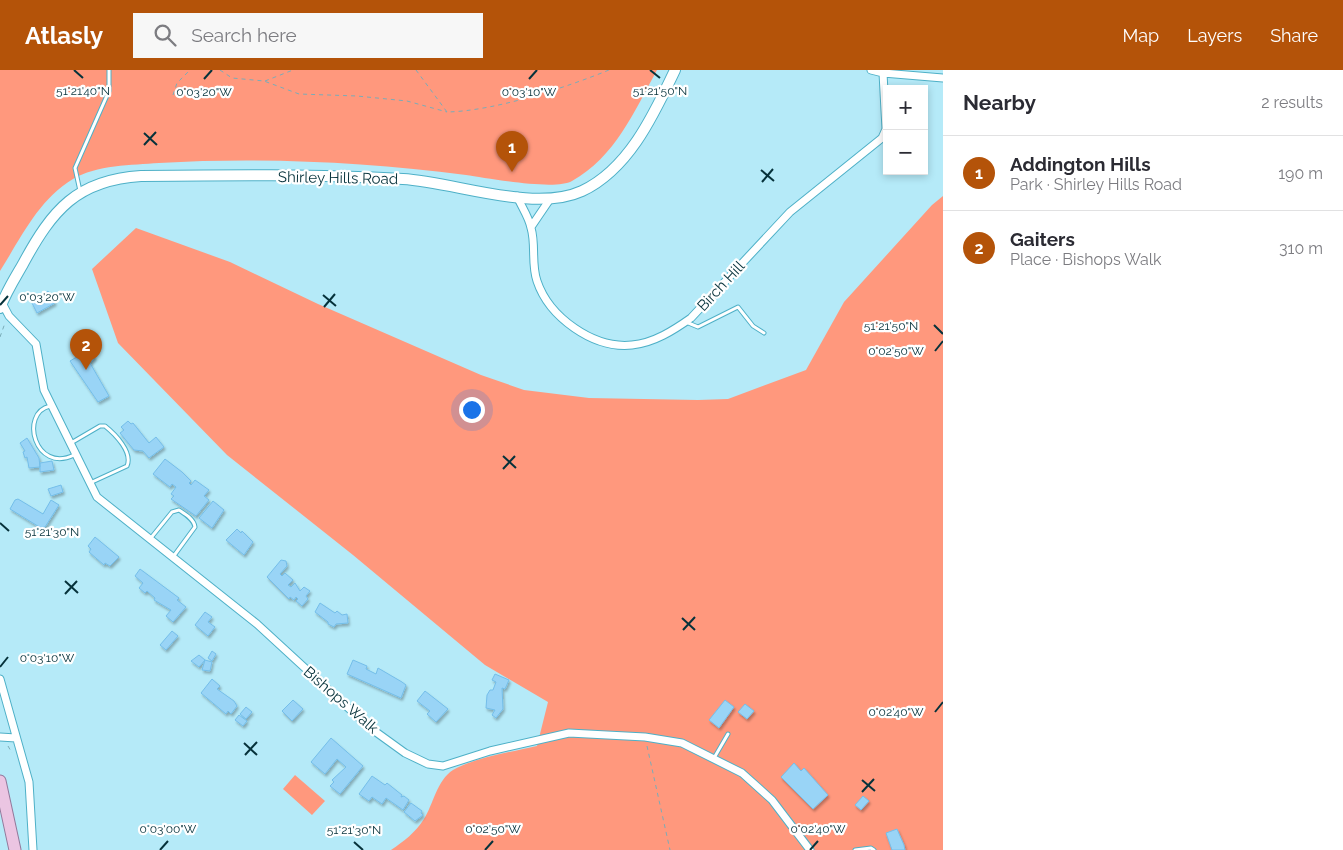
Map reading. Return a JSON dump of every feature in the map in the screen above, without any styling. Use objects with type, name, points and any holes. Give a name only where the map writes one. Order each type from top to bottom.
[{"type":"main road","points":[[0,782],[13,846]]},
{"type":"street","name":"Shirley Hills Road","points":[[1,304],[45,226],[59,207],[80,192],[110,180],[129,177],[330,177],[419,181],[517,196],[550,199],[565,197],[599,181],[617,165],[639,136],[675,70]]},
{"type":"street","points":[[871,70],[883,73],[943,78]]},
{"type":"street","name":"Birch Hill","points":[[517,196],[531,227],[536,280],[552,306],[573,327],[600,341],[632,345],[672,331],[686,322],[790,212],[882,138],[886,129],[883,73]]},
{"type":"street","points":[[531,227],[550,199]]},
{"type":"street","name":"Bishops Walk","points":[[1,304],[9,316],[36,344],[44,390],[76,454],[88,483],[97,497],[257,624],[369,726],[405,753],[428,764],[443,766],[490,750],[570,733],[644,737],[682,743],[742,773],[766,795],[810,850]]},
{"type":"street","points":[[0,679],[29,782],[33,850]]},
{"type":"street","points":[[1,737],[16,738]]},
{"type":"lane","points":[[80,192],[75,168],[109,90],[109,70]]},
{"type":"lane","points":[[686,322],[698,326],[738,307],[753,326],[764,333]]},
{"type":"lane","points":[[51,406],[42,409],[36,416],[34,431],[38,444],[43,453],[51,458],[67,458],[76,454]]},
{"type":"lane","points":[[70,443],[100,426],[105,426],[128,452],[129,461],[127,466],[88,483]]},
{"type":"lane","points":[[150,539],[172,512],[179,510],[192,520],[196,527],[173,557]]},
{"type":"lane","points":[[714,759],[728,734]]},
{"type":"lane","points":[[855,850],[874,850]]},
{"type":"path","points":[[173,95],[177,83],[190,70]]},
{"type":"path","points":[[220,70],[232,78],[264,81],[299,94],[357,96],[406,101],[447,112],[515,100],[578,83],[609,70]]},
{"type":"path","points":[[264,81],[293,70]]},
{"type":"path","points":[[416,70],[447,112]]},
{"type":"path","points":[[0,336],[9,316]]},
{"type":"path","points":[[1,737],[16,758],[23,764]]},
{"type":"path","points":[[644,737],[670,850]]},
{"type":"shaded area","points":[[0,70],[657,70],[631,117],[612,146],[587,171],[572,181],[563,184],[537,184],[390,167],[313,162],[197,161],[114,166],[82,174],[50,198],[31,220],[0,271]]},
{"type":"shaded area","points":[[943,196],[943,850],[391,850],[421,824],[439,786],[453,770],[483,758],[537,746],[548,702],[485,665],[353,555],[227,455],[118,343],[92,269],[136,228],[230,262],[318,304],[481,375],[524,390],[589,398],[728,399],[806,370],[844,302],[932,205]]},
{"type":"shaded area","points":[[295,775],[325,801],[312,815],[283,789]]},
{"type":"building","points":[[48,291],[55,303],[37,313],[32,303]]},
{"type":"building","points":[[90,349],[95,358],[90,363],[109,396],[98,402],[70,361]]},
{"type":"building","points":[[128,421],[131,424],[133,423],[149,443],[156,437],[164,447],[149,458],[143,451],[134,450],[120,433],[124,430],[121,427]]},
{"type":"building","points":[[27,438],[39,458],[40,467],[29,468],[27,457],[25,458],[23,452],[25,451],[20,443]]},
{"type":"building","points":[[165,459],[191,481],[189,483],[191,485],[195,480],[209,490],[204,496],[209,500],[196,516],[171,499],[174,496],[171,494],[176,487],[172,484],[170,487],[153,474]]},
{"type":"building","points":[[52,461],[54,470],[40,472],[40,463]]},
{"type":"building","points":[[61,485],[63,492],[51,496],[48,489]]},
{"type":"building","points":[[18,499],[43,514],[51,500],[59,505],[45,527],[41,528],[10,509],[15,500]]},
{"type":"building","points":[[213,501],[224,510],[212,528],[199,518]]},
{"type":"building","points":[[237,529],[241,533],[242,531],[253,542],[244,555],[226,540]]},
{"type":"building","points":[[95,537],[119,557],[110,566],[105,563],[104,565],[89,552],[91,549],[88,546]]},
{"type":"building","points":[[281,560],[286,561],[287,566],[280,574],[282,576],[285,573],[293,580],[288,585],[291,587],[295,583],[300,591],[304,587],[310,591],[306,596],[308,599],[302,606],[296,601],[298,599],[296,597],[294,600],[290,597],[289,599],[267,577]]},
{"type":"building","points":[[140,569],[179,598],[177,600],[186,607],[173,622],[166,616],[171,610],[154,600],[155,598],[147,591],[145,593],[139,588],[143,583],[135,576]]},
{"type":"building","points":[[320,603],[335,613],[337,611],[342,615],[347,614],[348,623],[336,624],[334,627],[328,624],[315,612]]},
{"type":"building","points":[[205,612],[212,617],[208,622],[215,627],[208,636],[195,625]]},
{"type":"building","points":[[172,631],[178,636],[166,650],[160,645]]},
{"type":"building","points":[[212,651],[216,654],[212,661],[208,658]]},
{"type":"building","points":[[199,655],[205,660],[199,667],[191,661]]},
{"type":"building","points":[[205,660],[212,662],[210,671],[202,670]]},
{"type":"building","points":[[353,660],[367,666],[366,669],[376,674],[378,668],[406,685],[401,698],[347,674]]},
{"type":"building","points":[[495,674],[509,680],[505,689],[502,688],[503,709],[496,718],[492,715],[495,710],[486,708],[487,695],[490,690],[493,690],[496,682],[492,680]]},
{"type":"building","points":[[212,679],[220,686],[217,689],[234,701],[237,706],[231,714],[228,711],[226,714],[201,693]]},
{"type":"building","points":[[425,691],[448,709],[436,722],[427,714],[430,711],[417,701]]},
{"type":"building","points":[[293,700],[303,709],[292,721],[282,711]]},
{"type":"building","points":[[725,700],[734,707],[719,728],[709,720]]},
{"type":"building","points":[[745,704],[754,711],[747,719],[738,712]]},
{"type":"building","points":[[246,707],[252,712],[246,719],[240,714]]},
{"type":"building","points":[[239,715],[247,721],[243,726],[235,720]]},
{"type":"building","points":[[331,738],[363,766],[340,794],[330,786],[334,782],[332,780],[346,767],[337,759],[325,774],[311,762]]},
{"type":"building","points":[[794,763],[801,771],[804,768],[828,795],[813,809],[781,777]]},
{"type":"building","points":[[372,776],[385,785],[387,783],[402,795],[401,797],[404,796],[409,800],[403,810],[386,798],[382,804],[372,797],[369,801],[359,794]]},
{"type":"building","points":[[863,796],[869,801],[861,810],[855,805]]},
{"type":"building","points":[[411,803],[422,811],[423,815],[415,821],[404,812]]},
{"type":"building","points":[[897,829],[905,850],[892,850],[886,833]]},
{"type":"place","name":"Addington Hills","points":[[512,172]]},
{"type":"place","name":"Gaiters","points":[[86,370]]}]
